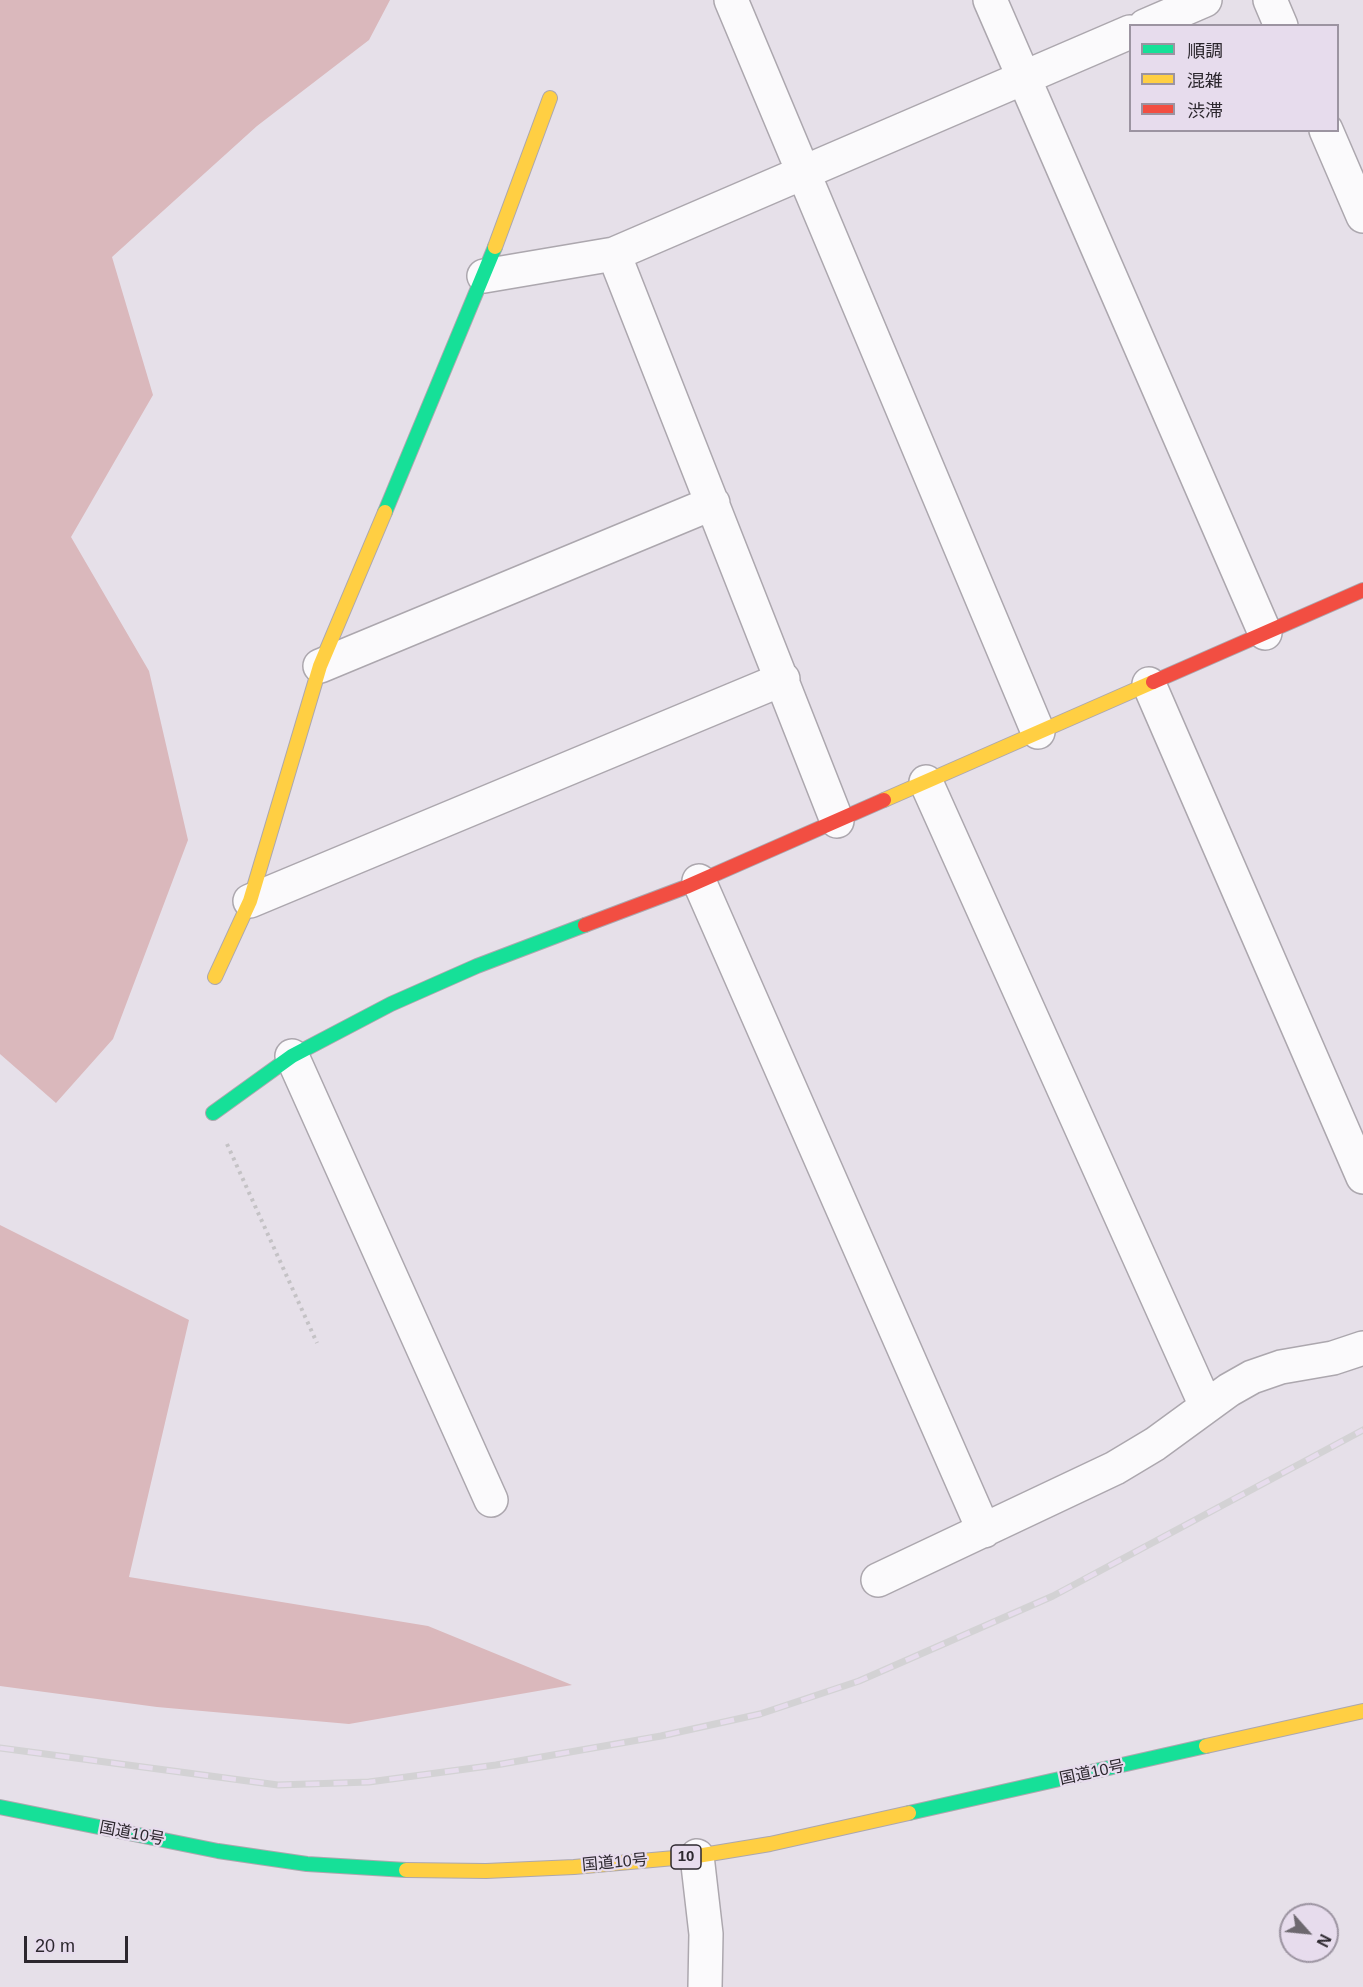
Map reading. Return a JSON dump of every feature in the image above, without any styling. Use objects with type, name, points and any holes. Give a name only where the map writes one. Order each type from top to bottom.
[{"type":"main road","points":[[215,977],[250,901],[320,666],[483,276],[550,98]]},
{"type":"main road","points":[[213,1113],[292,1056],[391,1004],[477,966],[699,881],[1363,590]]},
{"type":"main road","name":"国道10号","points":[[0,1807],[218,1851],[307,1864],[398,1870],[486,1871],[697,1856],[770,1844],[1363,1711]]},
{"type":"street","points":[[731,0],[1038,732]]},
{"type":"street","points":[[990,0],[1265,633]]},
{"type":"street","points":[[1150,24],[1205,0]]},
{"type":"street","points":[[1270,0],[1280,24]]},
{"type":"street","points":[[483,276],[614,254],[1129,33]]},
{"type":"street","points":[[1327,132],[1363,216]]},
{"type":"street","points":[[614,254],[837,821]]},
{"type":"street","points":[[320,666],[713,503]]},
{"type":"street","points":[[250,901],[783,679]]},
{"type":"street","points":[[1149,684],[1363,1177]]},
{"type":"street","points":[[926,782],[1206,1406]]},
{"type":"street","points":[[699,881],[984,1531]]},
{"type":"street","points":[[292,1056],[491,1500]]},
{"type":"street","points":[[878,1580],[1115,1468],[1155,1444],[1229,1390],[1265,1372],[1333,1358],[1363,1348]]},
{"type":"street","points":[[697,1856],[706,1934],[705,1987]]},
{"type":"path","points":[[213,1113],[317,1343]]},
{"type":"shaded area","points":[[0,0],[390,0],[369,40],[257,126],[112,257],[153,395],[71,537],[149,671],[188,840],[113,1039],[56,1103],[0,1054]]},
{"type":"shaded area","points":[[0,1225],[189,1320],[129,1577],[428,1626],[572,1685],[349,1724],[157,1707],[0,1686]]},
{"type":"railway","points":[[0,1748],[278,1785],[369,1782],[496,1765],[661,1736],[760,1714],[859,1681],[1053,1596],[1363,1430]]},
{"type":"traffic: fast","points":[[385,512],[495,247]]},
{"type":"traffic: fast","points":[[213,1113],[292,1056],[391,1004],[477,966],[585,925]]},
{"type":"traffic: fast","points":[[909,1813],[1206,1746]]},
{"type":"traffic: fast","points":[[0,1807],[218,1851],[307,1864],[406,1870]]},
{"type":"traffic: slow","points":[[495,247],[550,98]]},
{"type":"traffic: slow","points":[[215,977],[250,901],[320,666],[385,512]]},
{"type":"traffic: slow","points":[[884,800],[1153,682]]},
{"type":"traffic: slow","points":[[1206,1746],[1363,1711]]},
{"type":"traffic: slow","points":[[406,1870],[486,1871],[574,1867],[697,1856],[770,1844],[909,1813]]},
{"type":"traffic: jam","points":[[1153,682],[1363,590]]},
{"type":"traffic: jam","points":[[585,925],[686,887],[884,800]]}]
